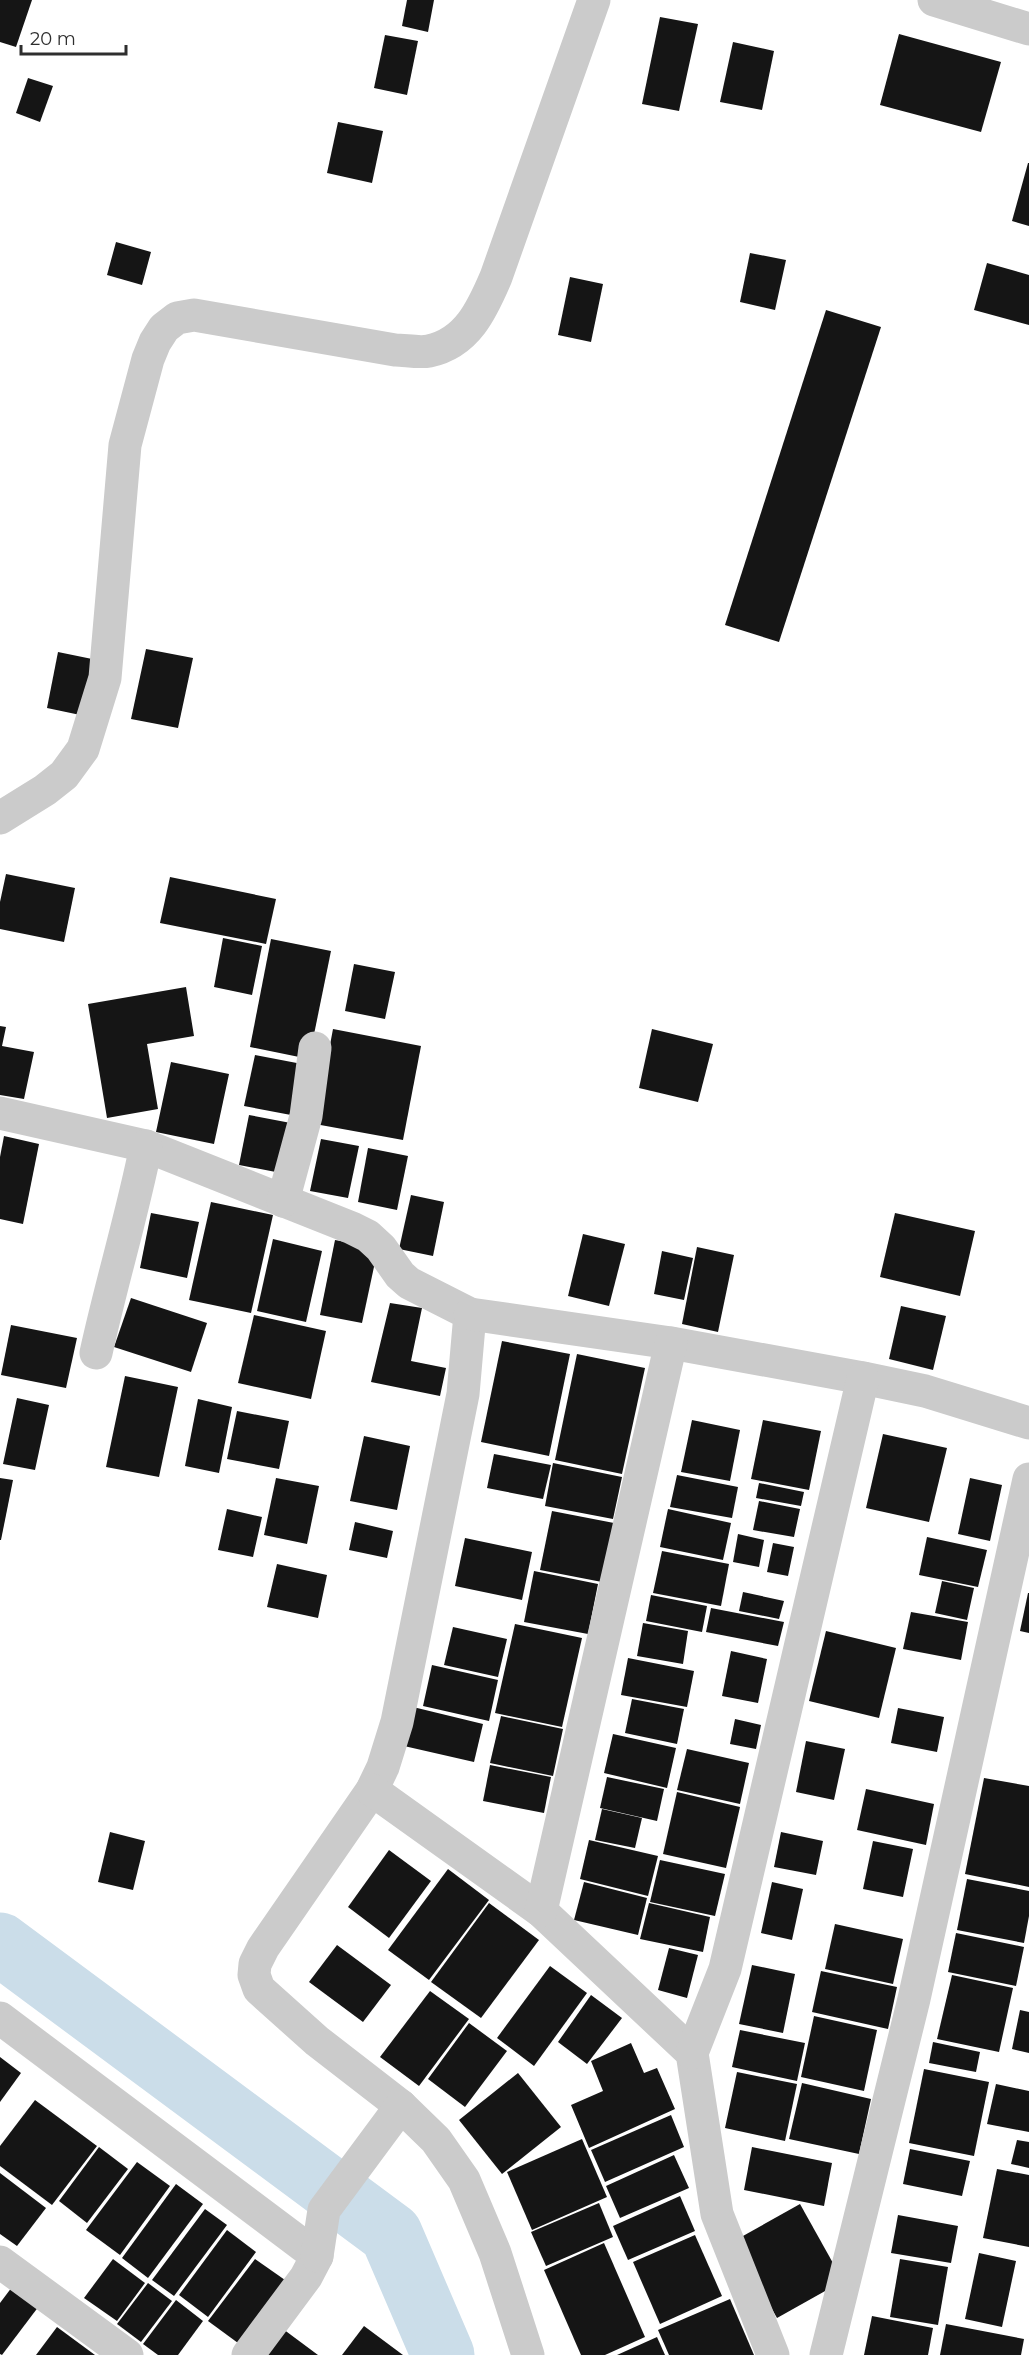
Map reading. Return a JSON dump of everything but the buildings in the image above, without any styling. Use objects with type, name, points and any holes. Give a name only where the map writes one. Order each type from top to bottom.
[{"type":"street","points":[[0,818],[45,790],[64,775],[83,749],[105,678],[125,445],[148,359],[164,328],[177,318],[194,315],[395,350],[428,351],[462,337],[482,309],[496,277],[594,0]]},
{"type":"street","points":[[934,0],[1029,29]]},
{"type":"street","points":[[283,1202],[306,1116],[315,1048]]},
{"type":"street","points":[[0,1113],[146,1146],[352,1228],[368,1236],[381,1248],[409,1284],[470,1314],[671,1344],[863,1378],[925,1391],[1029,1423]]},
{"type":"street","points":[[96,1353],[146,1146]]},
{"type":"street","points":[[470,1314],[463,1394],[397,1722],[383,1767],[372,1790],[263,1948],[255,1964],[254,1975],[259,1989],[270,1999],[317,2041],[401,2106],[436,2140],[464,2180],[495,2253],[528,2355]]},
{"type":"street","points":[[541,1911],[671,1344]]},
{"type":"street","points":[[773,2355],[717,2214],[692,2053],[725,1969],[863,1378]]},
{"type":"street","points":[[826,2355],[914,1999],[1029,1479]]},
{"type":"street","points":[[372,1790],[541,1911],[692,2053]]},
{"type":"street","points":[[0,2018],[317,2256]]},
{"type":"street","points":[[248,2355],[306,2277],[317,2256],[324,2210],[401,2106]]},
{"type":"street","points":[[0,2262],[128,2355]]},
{"type":"waterway","points":[[0,1944],[391,2234],[443,2355]]}]
